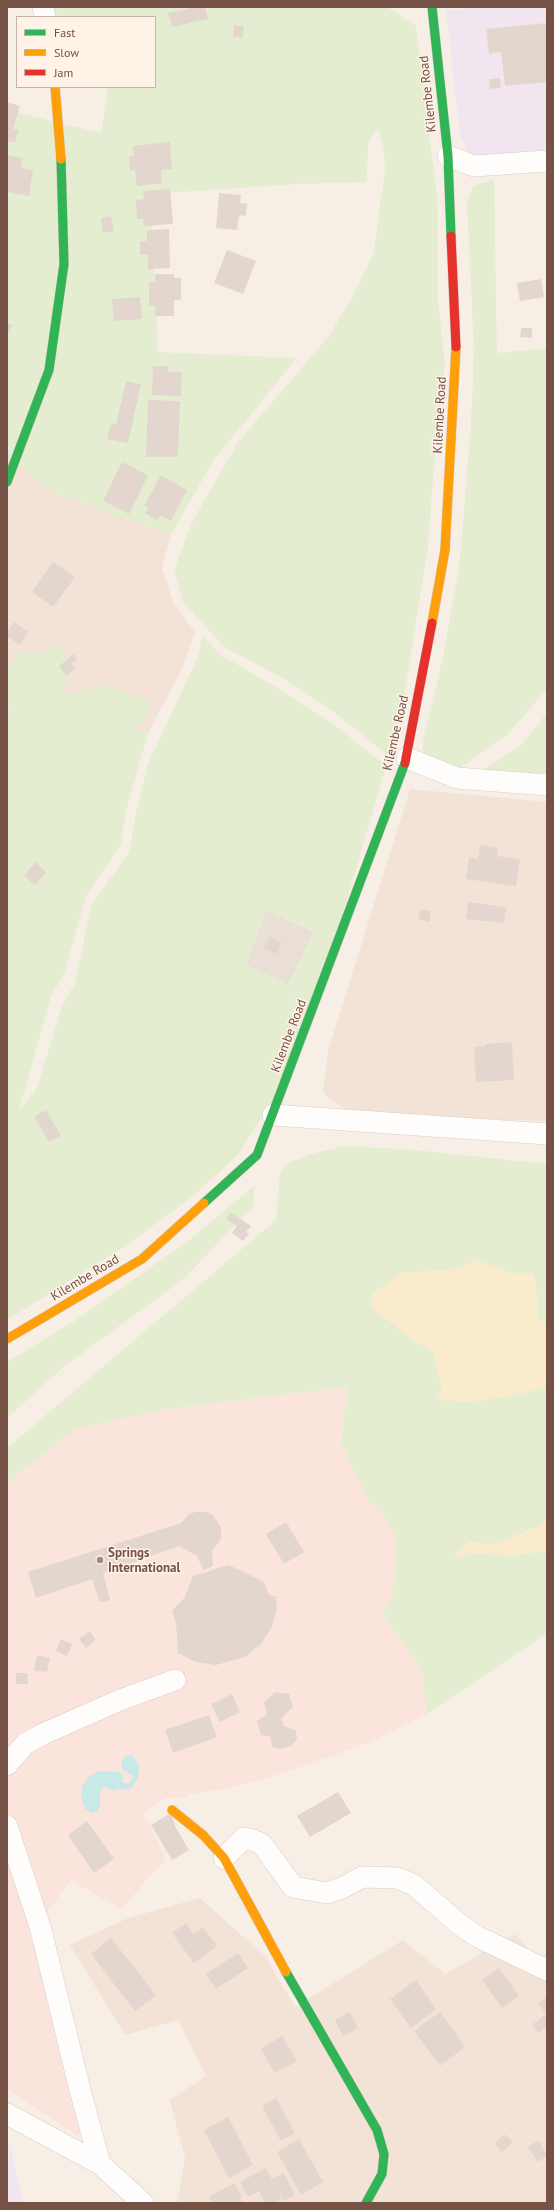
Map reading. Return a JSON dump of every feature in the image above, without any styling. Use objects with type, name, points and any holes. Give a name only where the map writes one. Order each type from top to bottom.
[{"type":"main road","name":"Kilembe Road","points":[[7,1339],[142,1259],[257,1155],[407,758],[445,550],[456,345],[448,156],[432,7]]},
{"type":"main road","points":[[7,482],[49,370],[64,264],[60,139],[54,88]]},
{"type":"main road","points":[[172,1810],[203,1834],[224,1858],[292,1982],[377,2130],[384,2154],[382,2174],[366,2203]]},
{"type":"street","points":[[448,156],[474,166],[547,161]]},
{"type":"street","points":[[407,758],[457,778],[547,785]]},
{"type":"street","points":[[273,1114],[547,1134]]},
{"type":"street","points":[[7,1765],[25,1744],[43,1734],[120,1700],[175,1680]]},
{"type":"street","points":[[7,1826],[41,1930],[78,2086],[100,2164]]},
{"type":"street","points":[[224,1858],[244,1838],[253,1840],[262,1844],[293,1887],[327,1893],[342,1888],[362,1877],[397,1878],[414,1885],[459,1924],[478,1937],[547,1970]]},
{"type":"street","points":[[7,2114],[100,2164],[143,2203]]},
{"type":"shaded area","points":[[495,7],[547,7],[547,154],[483,162],[469,153],[460,136],[446,10]]},
{"type":"shaded area","points":[[7,450],[51,492],[171,535],[162,568],[174,604],[195,632],[183,667],[148,733],[7,707]]},
{"type":"shaded area","points":[[410,789],[547,802],[547,1121],[386,1117],[346,1109],[330,1100],[323,1092],[328,1051]]},
{"type":"shaded area","points":[[266,910],[314,932],[288,985],[246,965]]},
{"type":"shaded area","points":[[347,1387],[341,1443],[368,1499],[386,1517],[395,1538],[396,1562],[393,1596],[382,1613],[423,1673],[426,1715],[368,1743],[274,1776],[231,1788],[190,1794],[184,1798],[168,1797],[143,1812],[164,1855],[164,1861],[121,1909],[71,1880],[37,1926],[84,2133],[76,2135],[7,2089],[7,1483],[76,1429],[168,1409]]},
{"type":"shaded area","points":[[200,1898],[265,1956],[295,2007],[403,1940],[445,1974],[515,1934],[547,1970],[547,2203],[177,2203],[185,2158],[170,2100],[206,2076],[178,2020],[125,2035],[70,1945],[128,1918]]},
{"type":"shaded area","points":[[9,2142],[24,2203],[7,2203]]},
{"type":"green space","points":[[48,7],[387,7],[416,26],[438,204],[438,303],[445,361],[434,466],[428,546],[401,717],[391,758],[335,713],[282,678],[224,647],[183,602],[174,570],[193,520],[238,442],[328,337],[353,296],[374,252],[385,169],[383,145],[378,129],[369,140],[366,182],[300,184],[151,194],[158,352],[297,358],[213,461],[171,535],[51,492],[7,450],[7,110],[101,133],[108,88],[156,88],[156,16],[59,16]]},
{"type":"green space","points":[[494,179],[497,353],[547,348],[547,689],[506,736],[458,769],[423,757],[423,740],[443,657],[460,560],[471,423],[474,351],[467,203],[473,186]]},
{"type":"green space","points":[[202,635],[221,655],[286,693],[335,725],[386,766],[319,996],[280,1088],[238,1155],[193,1196],[120,1250],[7,1320],[7,708],[12,708],[7,696],[7,667],[20,652],[42,654],[57,644],[67,655],[64,695],[106,685],[152,702],[146,718],[132,730],[148,733],[126,810],[121,845],[86,896],[64,975],[51,996],[19,1111],[37,1088],[63,1003],[75,983],[91,906],[129,852],[136,812],[148,764],[199,653]],"holes":[[[266,910],[314,932],[288,985],[246,965]]]},
{"type":"green space","points":[[547,713],[547,773],[481,771],[522,744]]},
{"type":"green space","points":[[343,1146],[415,1150],[547,1164],[547,1323],[537,1320],[536,1286],[533,1273],[512,1273],[477,1260],[452,1270],[401,1273],[414,1341],[434,1352],[442,1391],[438,1399],[517,1395],[547,1386],[546,1519],[541,1526],[491,1545],[471,1541],[463,1557],[471,1553],[514,1556],[547,1550],[547,1633],[426,1715],[423,1673],[382,1613],[392,1595],[396,1562],[395,1538],[386,1517],[368,1499],[341,1443],[347,1387],[168,1409],[76,1429],[7,1483],[7,1448],[276,1220],[280,1172],[286,1164],[308,1155]]},
{"type":"green space","points":[[254,1186],[254,1205],[185,1278],[66,1365],[7,1418],[7,1362],[76,1320],[188,1241]]},
{"type":"sand","points":[[477,1260],[512,1273],[533,1273],[536,1286],[537,1319],[547,1323],[547,1386],[517,1395],[469,1402],[438,1400],[442,1391],[434,1352],[414,1341],[372,1308],[373,1293],[401,1273],[452,1270]]},
{"type":"sand","points":[[547,1515],[547,1550],[545,1551],[514,1556],[471,1553],[463,1557],[454,1553],[471,1541],[491,1545],[528,1532],[541,1526]]},
{"type":"water","points":[[132,1755],[139,1765],[138,1777],[132,1788],[124,1790],[120,1788],[115,1791],[104,1787],[100,1791],[100,1805],[97,1811],[92,1813],[85,1809],[81,1799],[82,1787],[89,1776],[100,1771],[119,1772],[123,1777],[123,1783],[129,1783],[132,1779],[132,1775],[123,1770],[121,1761],[126,1756]]},
{"type":"building","points":[[195,7],[205,7],[208,19],[172,27],[168,13]]},
{"type":"building","points":[[547,23],[547,82],[505,86],[501,52],[489,54],[486,29]]},
{"type":"building","points":[[234,25],[244,26],[242,38],[233,37]]},
{"type":"building","points":[[500,78],[501,88],[490,89],[489,79]]},
{"type":"building","points":[[7,102],[20,106],[13,129],[19,130],[15,143],[7,141]]},
{"type":"building","points":[[170,142],[172,169],[161,170],[162,183],[137,186],[135,170],[130,171],[129,156],[134,155],[133,146]]},
{"type":"building","points":[[7,155],[23,158],[21,168],[33,170],[29,196],[7,192]]},
{"type":"building","points":[[170,189],[173,224],[144,226],[143,219],[137,219],[136,200],[144,199],[143,191]]},
{"type":"building","points":[[219,193],[241,195],[240,203],[247,204],[246,216],[239,215],[237,230],[216,228]]},
{"type":"building","points":[[111,216],[114,231],[103,233],[101,218]]},
{"type":"building","points":[[169,229],[170,268],[148,269],[148,255],[140,255],[140,241],[147,241],[147,230]]},
{"type":"building","points":[[227,250],[256,261],[243,294],[214,283]]},
{"type":"building","points":[[155,274],[174,274],[174,278],[181,278],[181,300],[174,300],[174,316],[155,316],[155,306],[149,306],[149,282],[155,282]]},
{"type":"building","points":[[541,279],[544,297],[520,301],[517,283]]},
{"type":"building","points":[[140,297],[142,319],[114,321],[112,299]]},
{"type":"building","points":[[7,323],[12,325],[7,337]]},
{"type":"building","points":[[521,328],[532,328],[532,338],[520,337]]},
{"type":"building","points":[[153,366],[168,366],[168,372],[182,372],[181,396],[152,395]]},
{"type":"building","points":[[126,381],[141,384],[128,443],[107,439],[111,424],[116,425]]},
{"type":"building","points":[[148,400],[180,401],[178,457],[146,457]]},
{"type":"building","points":[[122,462],[148,475],[129,514],[103,501]]},
{"type":"building","points":[[161,475],[187,490],[171,521],[160,515],[157,520],[145,513],[148,508],[144,506]]},
{"type":"building","points":[[53,562],[75,577],[53,607],[32,592]]},
{"type":"building","points":[[14,622],[28,632],[20,645],[7,636],[7,633]]},
{"type":"building","points":[[74,654],[77,659],[71,664],[75,669],[66,676],[59,666]]},
{"type":"building","points":[[480,845],[498,848],[497,856],[520,859],[516,886],[466,879],[469,857],[478,859]]},
{"type":"building","points":[[35,862],[46,872],[35,885],[24,876]]},
{"type":"building","points":[[468,902],[506,907],[504,923],[466,919]]},
{"type":"building","points":[[421,909],[431,911],[429,922],[418,919]]},
{"type":"building","points":[[270,937],[282,942],[277,954],[264,948]]},
{"type":"building","points":[[512,1042],[514,1080],[476,1082],[474,1047],[486,1046],[486,1044]]},
{"type":"building","points":[[46,1110],[61,1136],[49,1142],[34,1116]]},
{"type":"building","points":[[230,1212],[251,1226],[246,1232],[249,1234],[243,1241],[232,1233],[237,1226],[226,1219]]},
{"type":"building","name":"Springs International","points":[[196,1512],[207,1512],[213,1515],[221,1528],[221,1539],[212,1551],[213,1566],[204,1570],[196,1555],[179,1546],[103,1573],[110,1600],[100,1602],[92,1579],[36,1598],[28,1572],[181,1523],[189,1514]]},
{"type":"building","points":[[286,1522],[304,1552],[284,1564],[266,1534]]},
{"type":"building","points":[[229,1565],[264,1582],[269,1595],[276,1597],[277,1607],[272,1627],[261,1644],[245,1657],[216,1665],[196,1662],[178,1653],[176,1624],[172,1611],[185,1597],[193,1576]]},
{"type":"building","points":[[90,1631],[96,1640],[86,1648],[79,1639]]},
{"type":"building","points":[[61,1639],[72,1644],[67,1656],[56,1651]]},
{"type":"building","points":[[37,1655],[50,1658],[47,1672],[34,1670]]},
{"type":"building","points":[[16,1673],[27,1673],[28,1684],[16,1684]]},
{"type":"building","points":[[275,1692],[289,1694],[293,1707],[281,1718],[284,1726],[296,1731],[297,1739],[291,1746],[279,1749],[272,1747],[270,1736],[261,1735],[257,1721],[267,1714],[264,1702]]},
{"type":"building","points":[[232,1694],[240,1712],[220,1722],[211,1704]]},
{"type":"building","points":[[209,1715],[217,1737],[173,1753],[165,1730]]},
{"type":"building","points":[[338,1792],[351,1813],[310,1837],[297,1816]]},
{"type":"building","points":[[171,1813],[175,1826],[189,1850],[172,1860],[151,1825]]},
{"type":"building","points":[[87,1821],[114,1859],[94,1873],[68,1835]]},
{"type":"building","points":[[186,1923],[193,1934],[203,1927],[217,1946],[194,1963],[172,1933]]},
{"type":"building","points":[[111,1938],[156,1995],[135,2011],[91,1954]]},
{"type":"building","points":[[238,1953],[248,1968],[216,1989],[206,1974]]},
{"type":"building","points":[[499,1968],[519,1996],[502,2008],[482,1980]]},
{"type":"building","points":[[416,1980],[436,2009],[411,2028],[390,1999]]},
{"type":"building","points":[[547,1997],[547,2027],[538,2033],[532,2025],[546,2014],[538,2003]]},
{"type":"building","points":[[350,2012],[358,2028],[343,2036],[335,2020]]},
{"type":"building","points":[[440,2012],[465,2047],[440,2066],[414,2031]]},
{"type":"building","points":[[282,2036],[297,2061],[275,2073],[261,2049]]},
{"type":"building","points":[[276,2098],[295,2133],[281,2141],[262,2106]]},
{"type":"building","points":[[228,2117],[253,2165],[229,2178],[204,2130]]},
{"type":"building","points":[[504,2134],[513,2142],[502,2152],[494,2144]]},
{"type":"building","points":[[299,2139],[323,2182],[301,2195],[277,2152]]},
{"type":"building","points":[[539,2140],[547,2156],[538,2162],[528,2147]]},
{"type":"building","points":[[266,2168],[282,2199],[274,2203],[265,2203],[259,2191],[248,2197],[240,2182]]},
{"type":"building","points":[[284,2173],[295,2195],[284,2201],[272,2179]]},
{"type":"building","points":[[234,2183],[242,2197],[240,2198],[243,2203],[212,2203],[209,2197]]},
{"type":"traffic: fast","points":[[432,7],[448,156],[451,236]]},
{"type":"traffic: fast","points":[[7,482],[49,370],[64,264],[61,159]]},
{"type":"traffic: fast","points":[[204,1203],[257,1155],[405,763]]},
{"type":"traffic: fast","points":[[286,1972],[377,2130],[384,2154],[382,2174],[366,2203]]},
{"type":"traffic: slow","points":[[55,88],[61,159]]},
{"type":"traffic: slow","points":[[432,623],[445,550],[456,347]]},
{"type":"traffic: slow","points":[[7,1339],[142,1259],[204,1203]]},
{"type":"traffic: slow","points":[[172,1810],[203,1835],[224,1858],[286,1972]]},
{"type":"traffic: jam","points":[[451,236],[456,347]]},
{"type":"traffic: jam","points":[[405,763],[432,623]]},
{"type":"place","name":"Springs International","points":[[100,1560]]}]
